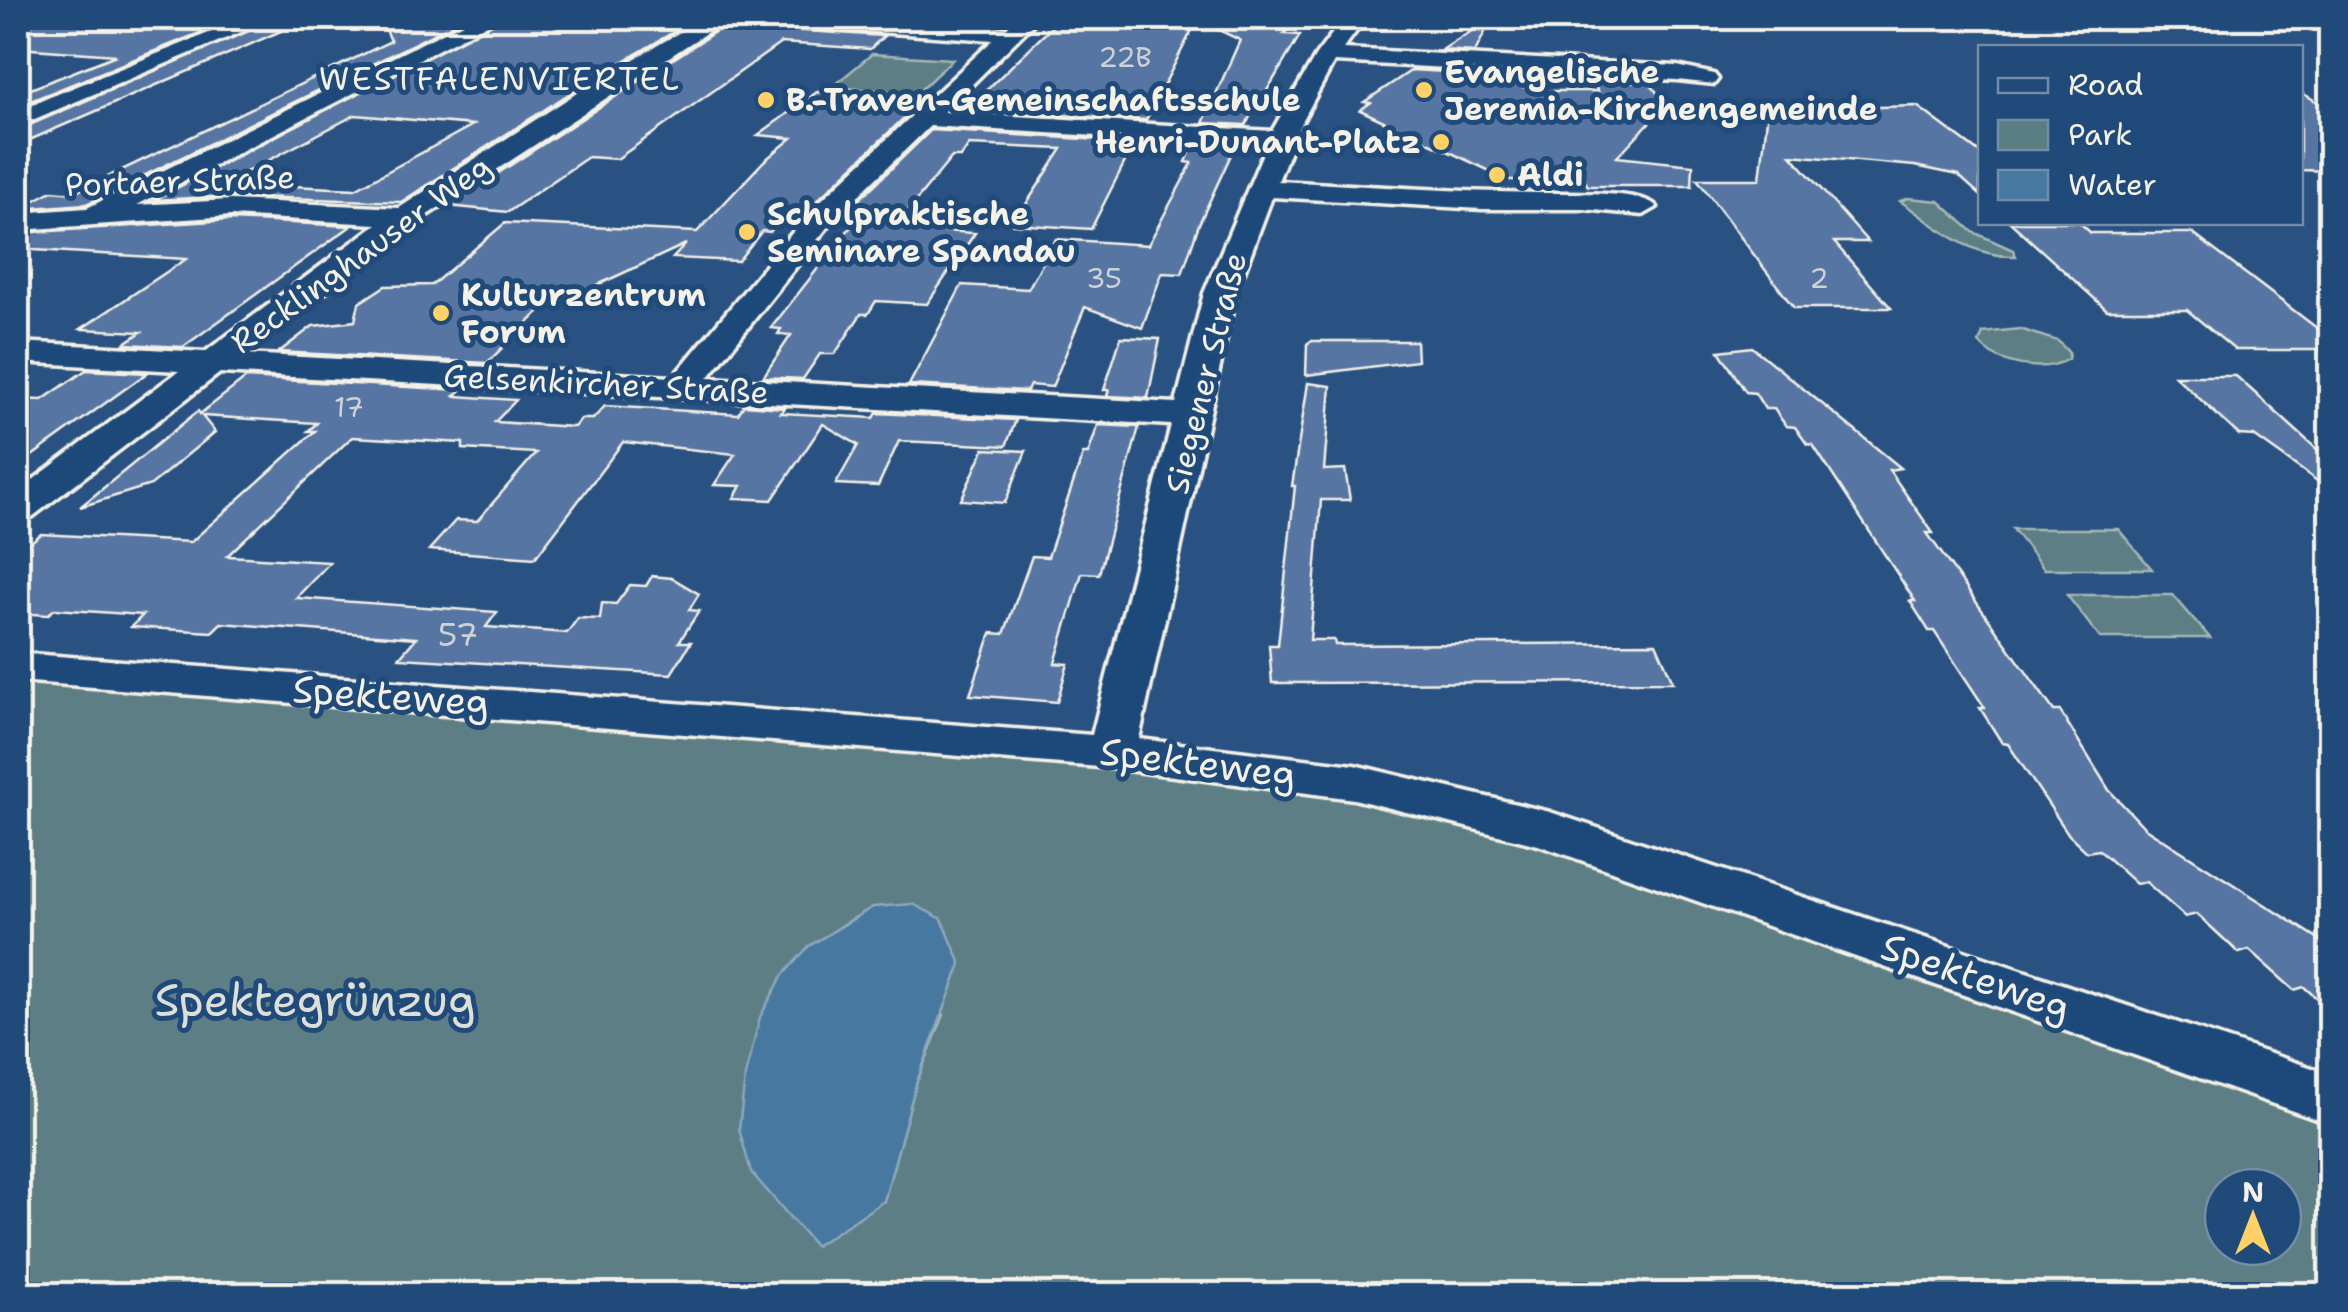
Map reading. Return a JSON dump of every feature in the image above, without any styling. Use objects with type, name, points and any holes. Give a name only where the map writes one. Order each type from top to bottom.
[{"type":"street","points":[[18,22],[30,18]]},
{"type":"street","points":[[18,119],[263,18]]},
{"type":"street","points":[[90,218],[488,18]]},
{"type":"street","name":"Recklinghauser Weg","points":[[18,508],[405,218],[588,96],[718,18]]},
{"type":"street","points":[[760,18],[1019,26]]},
{"type":"street","name":"Siegener Straße","points":[[1112,752],[1220,293],[1280,139],[1327,55],[1355,18]]},
{"type":"street","points":[[682,388],[822,214],[1019,26]]},
{"type":"street","points":[[1327,55],[1677,73],[1706,79]]},
{"type":"street","points":[[923,118],[1280,139]]},
{"type":"street","points":[[1260,188],[1482,201],[1584,201],[1643,208]]},
{"type":"street","name":"Portaer Straße","points":[[18,220],[231,208],[405,218]]},
{"type":"street","name":"Gelsenkircher Straße","points":[[18,352],[1194,415]]},
{"type":"street","name":"Spekteweg","points":[[18,667],[1112,752],[1354,782],[1550,830],[2330,1099]]},
{"type":"green space","points":[[872,54],[953,59],[917,93],[832,87]]},
{"type":"green space","points":[[1900,201],[1939,201],[1973,232],[2013,250],[2016,256],[1983,252],[1954,239]]},
{"type":"green space","points":[[2019,329],[2058,341],[2069,353],[2068,359],[2046,366],[2021,365],[1997,357],[1979,343],[1983,333]]},
{"type":"green space","points":[[2013,529],[2118,529],[2152,569],[2044,569]]},
{"type":"green space","points":[[2067,595],[2173,595],[2210,638],[2100,638]]},
{"type":"green space","name":"Spektegrünzug","points":[[18,681],[1062,763],[1344,795],[1541,843],[2330,1123],[2330,1294],[18,1294]],"holes":[[[873,907],[944,1015],[916,1084],[884,1201],[745,1077],[763,1018],[786,975],[820,941]]]},
{"type":"water","points":[[913,904],[942,919],[961,964],[916,1084],[884,1201],[815,1246],[751,1172],[739,1129],[745,1077],[760,1017],[783,975],[809,946],[873,907]]},
{"type":"building","points":[[43,18],[237,18],[18,106],[18,94],[116,55],[18,48],[18,32]]},
{"type":"building","points":[[277,18],[311,18],[18,145],[18,130]]},
{"type":"building","points":[[381,18],[466,18],[86,204],[18,209],[52,191],[74,193],[391,41]]},
{"type":"building","points":[[502,18],[694,20],[578,88],[401,202],[231,196],[154,200]],"holes":[[[355,115],[473,125],[355,189],[225,183]]]},
{"type":"building","points":[[1061,18],[1193,28],[1146,120],[953,109],[959,103],[972,104]]},
{"type":"building","points":[[1194,18],[1298,18],[1284,34],[1300,35],[1265,94],[1261,93],[1246,125],[1203,123],[1240,40]]},
{"type":"building","points":[[1492,18],[1475,52],[1442,50]]},
{"type":"building","points":[[730,22],[760,28],[884,36],[870,49],[781,43],[617,159],[588,157],[508,212],[448,206]]},
{"type":"building","points":[[1412,70],[1464,73],[1460,80],[1507,80],[1533,91],[1598,91],[1591,80],[1649,82],[1666,105],[1617,157],[1693,165],[1692,186],[1588,186],[1584,179],[1509,180],[1360,110],[1370,103],[1364,102]]},
{"type":"building","points":[[817,92],[923,100],[804,213],[786,212],[770,232],[762,231],[738,261],[673,258],[686,244],[578,294],[557,294],[487,363],[279,352],[313,326],[355,321],[359,303],[385,286],[432,285],[505,223],[697,232],[764,161],[792,138],[758,135]]},
{"type":"building","points":[[2303,94],[2330,109],[2330,171],[2303,170]]},
{"type":"building","points":[[1917,106],[1978,152],[1978,193],[1958,175],[1915,166],[1791,155],[1868,242],[1834,242],[1891,308],[1794,308],[1697,179],[1760,179],[1768,110]]},
{"type":"building","points":[[931,130],[1135,142],[1091,229],[1013,224],[1062,149],[969,145],[961,157],[952,157],[894,228],[975,233],[927,304],[876,301],[868,314],[861,314],[835,354],[820,354],[803,379],[763,377],[791,335],[778,334],[781,329],[771,328],[860,215],[844,214]]},
{"type":"building","points":[[1193,145],[1234,148],[1199,224],[1182,274],[1162,273],[1142,328],[1085,307],[1052,387],[1030,385],[1027,391],[909,385],[962,285],[1028,289],[1056,239],[1148,245],[1192,163],[1186,162]]},
{"type":"building","points":[[231,220],[351,226],[183,347],[124,344],[141,332],[81,329],[186,259],[18,249],[18,233]]},
{"type":"building","points":[[2013,225],[2082,225],[2091,233],[2192,233],[2330,338],[2330,350],[2235,350],[2187,310],[2107,310]]},
{"type":"building","points":[[1121,337],[1160,339],[1148,398],[1107,396],[1109,390],[1104,390]]},
{"type":"building","points":[[1416,341],[1417,361],[1306,375],[1307,344]]},
{"type":"building","points":[[1752,347],[1901,468],[1889,470],[1933,533],[1927,533],[2054,711],[2060,711],[2109,790],[2145,828],[2330,946],[2330,1010],[2304,987],[2294,990],[2249,950],[2239,953],[2197,914],[2185,917],[2146,882],[2136,884],[2099,850],[2087,852],[2069,835],[2008,744],[2002,743],[1980,708],[1985,708],[1934,631],[1929,631],[1910,601],[1915,601],[1813,445],[1807,444],[1795,427],[1786,426],[1774,409],[1765,409],[1755,393],[1746,392],[1719,351]]},
{"type":"building","points":[[86,370],[147,373],[18,466],[18,399],[42,400]]},
{"type":"building","points":[[2175,376],[2236,376],[2330,461],[2330,490],[2254,436],[2239,435]]},
{"type":"building","points":[[246,378],[461,390],[455,396],[516,400],[495,422],[574,427],[581,419],[593,419],[605,406],[738,414],[744,405],[785,408],[781,413],[1016,420],[1006,446],[899,441],[878,486],[836,484],[858,445],[823,424],[772,500],[734,498],[741,486],[714,485],[735,454],[623,442],[535,558],[429,550],[456,520],[477,521],[536,453],[463,449],[463,443],[352,437],[227,556],[330,562],[296,598],[497,612],[486,627],[567,633],[578,618],[600,619],[602,603],[616,604],[630,585],[646,586],[652,576],[672,578],[699,594],[689,610],[699,611],[679,642],[691,642],[671,674],[399,658],[416,638],[221,623],[212,632],[131,627],[143,615],[55,609],[47,615],[18,613],[18,552],[41,534],[191,542],[315,431],[308,431],[317,423],[202,416],[215,432],[151,485],[80,507],[198,411],[200,414]]},
{"type":"building","points":[[1308,383],[1331,386],[1324,470],[1345,469],[1350,500],[1321,500],[1310,640],[1334,640],[1335,645],[1656,643],[1673,682],[1272,683],[1269,645],[1278,645],[1292,486]]},
{"type":"building","points":[[1098,425],[1139,427],[1099,574],[1082,573],[1055,663],[1068,664],[1057,702],[970,695],[991,633],[1004,634],[1032,556],[1048,557],[1083,454],[1088,454]]},
{"type":"building","points":[[984,449],[1026,451],[1005,503],[961,500]]},
{"type":"place","name":"Evangelische Jeremia-Kirchengemeinde","points":[[1424,90]]},
{"type":"place","name":"B.-Traven-Gemeinschaftsschule","points":[[766,100]]},
{"type":"place","name":"Henri-Dunant-Platz","points":[[1441,142]]},
{"type":"place","name":"Aldi","points":[[1497,175]]},
{"type":"place","name":"Schulpraktische Seminare Spandau","points":[[747,232]]},
{"type":"place","name":"Kulturzentrum Forum","points":[[441,313]]},
{"type":"district","name":"WESTFALENVIERTEL","points":[[500,79]]}]
